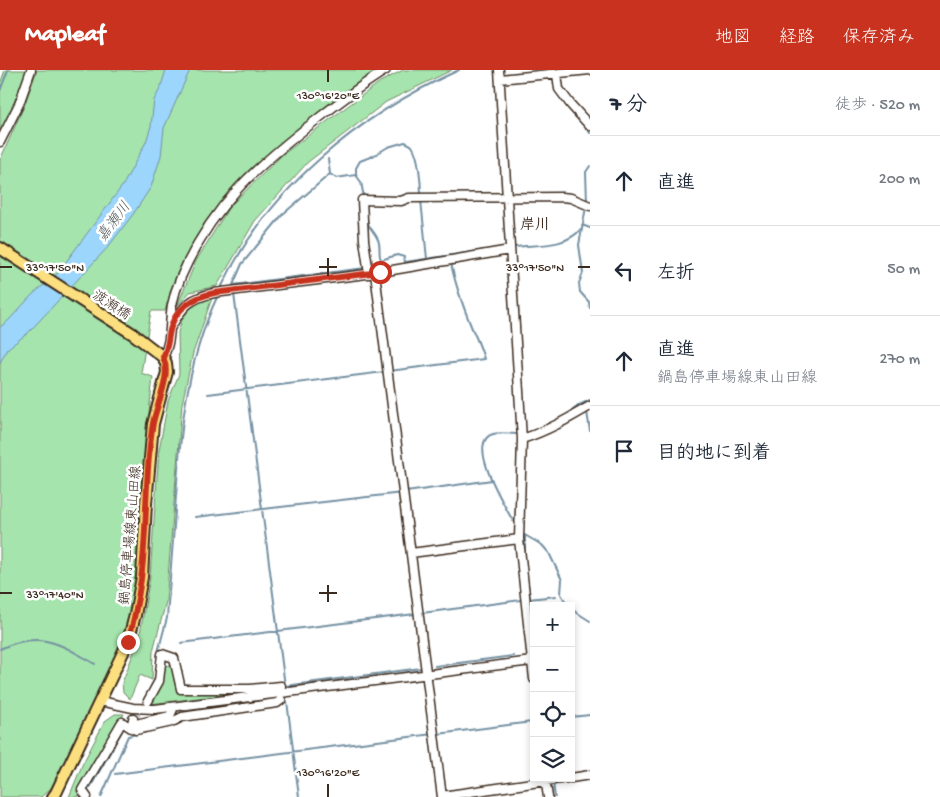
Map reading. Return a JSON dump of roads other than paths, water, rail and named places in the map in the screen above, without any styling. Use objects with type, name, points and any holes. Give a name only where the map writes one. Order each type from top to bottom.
[{"type":"main road","name":"渡瀬橋","points":[[0,248],[133,334],[160,355]]},
{"type":"main road","name":"鍋島停車場線東山田線","points":[[52,797],[56,793],[128,642],[135,615],[142,577],[153,424],[167,372],[166,363],[160,355]]},
{"type":"street","points":[[0,142],[19,104],[31,70]]},
{"type":"street","points":[[160,355],[167,347],[171,327],[172,306],[182,276],[195,247],[222,206],[274,153],[368,81],[386,70]]},
{"type":"street","points":[[499,70],[522,439],[519,539],[531,647]]},
{"type":"street","points":[[500,80],[590,70]]},
{"type":"street","points":[[553,74],[559,89],[590,126]]},
{"type":"street","points":[[536,782],[444,796],[419,613],[414,552],[372,271],[364,240],[364,200],[401,201],[409,198],[562,197],[571,198],[587,205]]},
{"type":"street","points":[[171,327],[189,302],[214,293],[451,261],[510,247]]},
{"type":"street","points":[[522,439],[546,431],[569,420],[588,407]]},
{"type":"street","points":[[414,552],[519,539]]},
{"type":"street","points":[[148,701],[159,681],[162,654],[174,658],[181,689],[282,686]]},
{"type":"street","points":[[100,701],[133,708],[155,709],[530,661]]},
{"type":"street","points":[[127,726],[136,730],[172,722],[182,717],[277,703],[282,700]]},
{"type":"street","points":[[127,726],[170,716],[174,707]]},
{"type":"street","points":[[86,795],[133,719]]},
{"type":"street","points":[[575,777],[590,775]]},
{"type":"street","points":[[548,797],[549,782]]},
{"type":"water","name":"嘉瀬川","points":[[166,70],[190,70],[164,128],[161,156],[151,187],[108,247],[28,333],[7,349],[0,363],[0,327],[32,295],[57,274],[123,185],[146,142],[151,126],[154,100]]},
{"type":"waterway","points":[[0,91],[8,70]]},
{"type":"waterway","points":[[220,290],[240,253],[263,219],[290,188],[320,159],[386,109],[422,88],[459,70]]},
{"type":"waterway","points":[[553,77],[554,84],[563,101],[580,121]]},
{"type":"waterway","points":[[587,127],[590,133]]},
{"type":"waterway","points":[[356,175],[356,168],[360,161],[388,147],[405,142],[412,146],[416,156],[421,195]]},
{"type":"waterway","points":[[328,159],[330,174],[336,178],[356,175],[361,182],[364,198]]},
{"type":"waterway","points":[[587,202],[586,172],[590,166]]},
{"type":"waterway","points":[[233,285],[242,264],[283,214],[330,174]]},
{"type":"waterway","points":[[421,200],[427,259]]},
{"type":"waterway","points":[[586,207],[579,245],[583,273],[579,283],[580,292],[589,302],[590,308]]},
{"type":"waterway","points":[[367,218],[368,224],[379,242],[381,260],[377,270]]},
{"type":"waterway","points":[[582,225],[590,228]]},
{"type":"waterway","points":[[514,247],[559,242],[574,235],[581,229]]},
{"type":"waterway","points":[[381,260],[397,255],[404,257],[405,262],[486,250]]},
{"type":"waterway","points":[[389,371],[484,359],[462,303],[451,263]]},
{"type":"waterway","points":[[370,267],[377,266]]},
{"type":"waterway","points":[[233,289],[233,285],[365,268]]},
{"type":"waterway","points":[[234,294],[285,686],[421,668]]},
{"type":"waterway","points":[[157,668],[158,652],[167,618],[178,467],[185,408],[197,351],[218,295]]},
{"type":"waterway","points":[[208,394],[384,372]]},
{"type":"waterway","points":[[567,415],[579,405],[590,400]]},
{"type":"waterway","points":[[587,412],[590,431]]},
{"type":"waterway","points":[[513,521],[490,475],[483,449],[485,439],[493,434],[516,434]]},
{"type":"waterway","points":[[406,492],[492,480]]},
{"type":"waterway","points":[[195,517],[402,493]]},
{"type":"waterway","points":[[523,534],[542,545],[549,553],[562,580],[561,594],[566,602]]},
{"type":"waterway","points":[[525,536],[525,562],[530,602]]},
{"type":"waterway","points":[[419,589],[425,634]]},
{"type":"waterway","points":[[529,599],[556,596]]},
{"type":"waterway","points":[[422,613],[521,600]]},
{"type":"waterway","points":[[575,612],[590,621]]},
{"type":"waterway","points":[[181,643],[415,614]]},
{"type":"waterway","points":[[0,649],[14,643],[39,640],[61,645],[95,664]]},
{"type":"waterway","points":[[435,666],[513,656]]},
{"type":"waterway","points":[[144,700],[156,677]]},
{"type":"waterway","points":[[287,701],[299,797]]},
{"type":"waterway","points":[[575,717],[590,715]]},
{"type":"waterway","points":[[438,734],[530,722]]},
{"type":"waterway","points":[[85,793],[91,786],[125,726]]},
{"type":"waterway","points":[[101,797],[128,736],[169,727]]},
{"type":"waterway","points":[[115,774],[433,734]]},
{"type":"waterway","points":[[553,783],[555,797]]},
{"type":"tunnel","points":[[133,719],[148,701]]},
{"type":"district","name":"岸川","points":[[535,224]]}]
